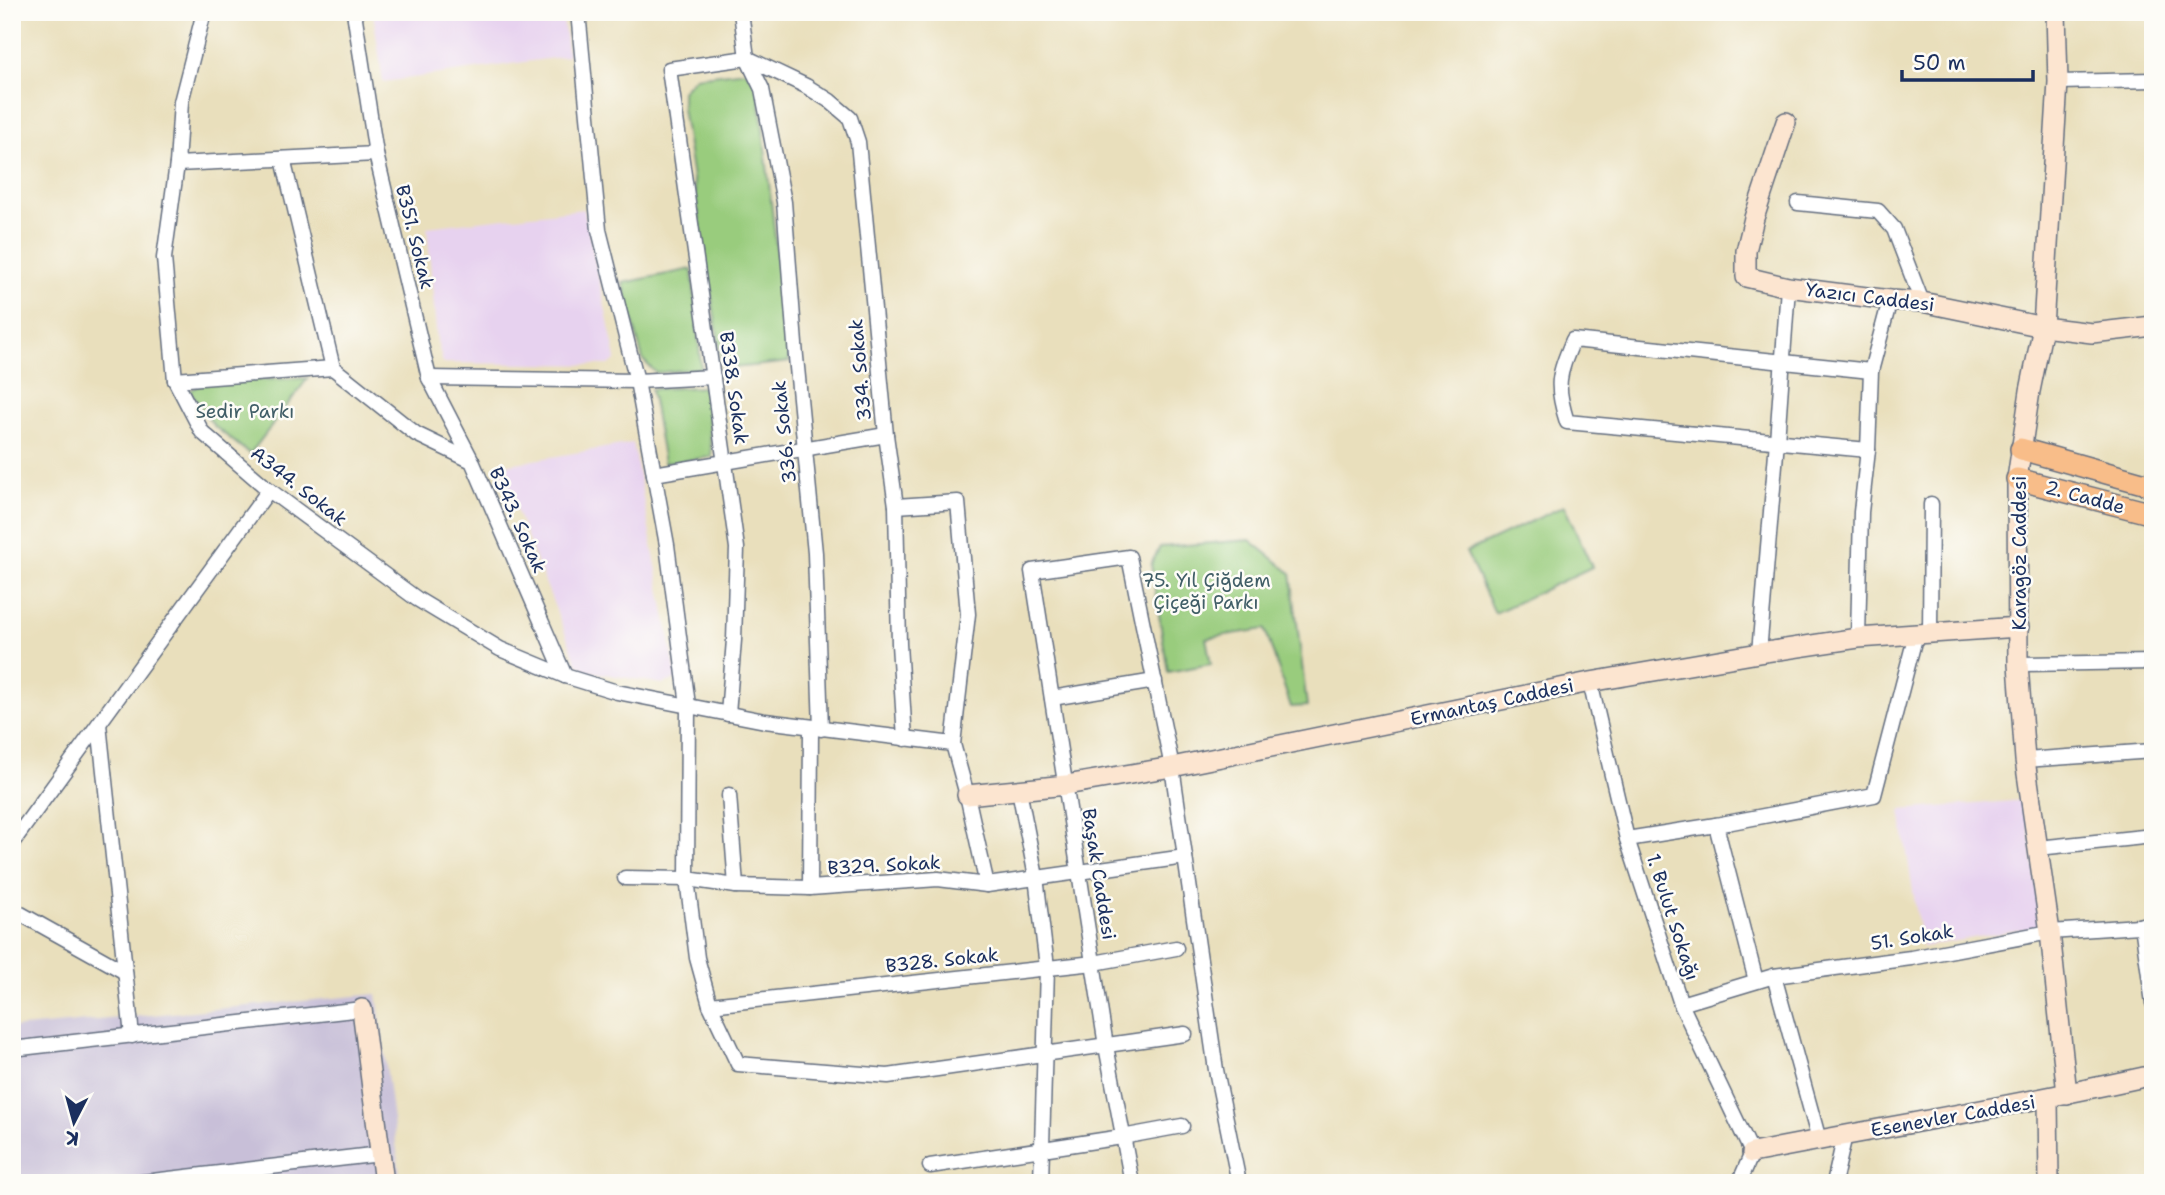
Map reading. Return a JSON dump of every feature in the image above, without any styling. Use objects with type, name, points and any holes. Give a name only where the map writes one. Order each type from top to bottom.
[{"type":"main road","name":"Karagöz Caddesi","points":[[2056,12],[2058,82],[2043,327],[2017,479],[2018,664],[2025,760],[2050,932],[2067,1094]]},
{"type":"main road","name":"Yazıcı Caddesi","points":[[1786,122],[1754,218],[1746,251],[1746,277],[1788,287],[1922,302],[2043,327],[2092,333],[2153,326]]},
{"type":"main road","name":"2. Cadde","points":[[2021,449],[2153,486]]},
{"type":"main road","name":"2. Cadde","points":[[2017,479],[2153,514]]},
{"type":"main road","name":"Ermantaş Caddesi","points":[[967,795],[1066,785],[1172,767],[1590,682],[1759,653],[1857,638],[2019,627]]},
{"type":"main road","points":[[362,1009],[384,1183]]},
{"type":"main road","name":"Esenevler Caddesi","points":[[1752,1153],[2048,1099],[2153,1075]]},
{"type":"main road","points":[[2048,1099],[2049,1183]]},
{"type":"street","name":"A344. Sokak","points":[[204,12],[181,102],[177,164],[164,258],[175,380],[202,432],[270,490],[417,598],[500,649],[565,676],[617,692],[728,715],[953,744]]},
{"type":"street","name":"B351. Sokak","points":[[354,12],[376,154],[429,378],[472,461]]},
{"type":"street","points":[[578,12],[600,229],[637,381],[667,545],[688,705],[687,879],[697,958],[710,1005],[738,1064],[888,1076],[1185,1034]]},
{"type":"street","name":"336. Sokak","points":[[741,12],[747,58],[762,89],[784,202],[815,553],[816,728],[810,888]]},
{"type":"street","name":"B338. Sokak","points":[[728,715],[737,548],[669,69],[747,58]]},
{"type":"street","name":"334. Sokak","points":[[747,58],[806,86],[830,101],[850,118],[859,142],[886,435],[896,506],[898,644],[905,739]]},
{"type":"street","points":[[2058,82],[2153,80]]},
{"type":"street","points":[[177,164],[376,154]]},
{"type":"street","points":[[175,380],[333,368],[283,159]]},
{"type":"street","points":[[1798,203],[1878,211],[1894,229],[1922,302]]},
{"type":"street","points":[[1759,653],[1788,287]]},
{"type":"street","points":[[1857,638],[1861,512],[1868,450],[1871,371],[1890,300]]},
{"type":"street","points":[[1868,450],[1567,422],[1559,398],[1560,371],[1573,340],[1871,371]]},
{"type":"street","name":"B343. Sokak","points":[[333,368],[416,434],[472,461],[565,676]]},
{"type":"street","points":[[429,378],[637,381],[713,377]]},
{"type":"street","points":[[654,474],[886,435]]},
{"type":"street","points":[[12,843],[270,490]]},
{"type":"street","points":[[896,506],[958,502],[968,614],[953,744],[987,885]]},
{"type":"street","points":[[1627,838],[1716,825],[1874,794],[1923,633],[1931,504]]},
{"type":"street","name":"Başak Caddesi","points":[[1132,1183],[1106,1046],[1032,571],[1129,556],[1155,681]]},
{"type":"street","points":[[2018,664],[2153,662]]},
{"type":"street","points":[[1052,698],[1155,681],[1172,767],[1216,1070],[1239,1183]]},
{"type":"street","name":"1. Bulut Sokağı","points":[[1590,682],[1627,838],[1681,1004],[1752,1153]]},
{"type":"street","points":[[99,724],[132,1036]]},
{"type":"street","points":[[2025,760],[2153,751]]},
{"type":"street","points":[[1019,790],[1036,877],[1047,967],[1041,1183]]},
{"type":"street","points":[[729,795],[736,886]]},
{"type":"street","points":[[1716,825],[1756,981]]},
{"type":"street","points":[[2038,848],[2153,836]]},
{"type":"street","name":"B329. Sokak","points":[[625,878],[687,879],[736,886],[810,888],[938,879],[987,885],[1185,857]]},
{"type":"street","points":[[12,909],[125,972]]},
{"type":"street","points":[[2147,925],[2153,1003]]},
{"type":"street","name":"51. Sokak","points":[[1681,1004],[1774,976],[1911,958],[2050,932],[2147,925]]},
{"type":"street","name":"B328. Sokak","points":[[710,1005],[1094,963],[1176,948]]},
{"type":"street","points":[[1774,976],[1819,1140]]},
{"type":"street","points":[[12,1049],[362,1009]]},
{"type":"street","points":[[930,1166],[1182,1126]]},
{"type":"street","points":[[1834,1183],[1845,1135]]},
{"type":"street","points":[[1739,1183],[1752,1153]]},
{"type":"street","points":[[135,1183],[380,1154]]},
{"type":"shaded area","points":[[373,12],[562,12],[568,56],[383,82]]},
{"type":"shaded area","points":[[584,209],[616,359],[609,365],[443,363],[437,341],[427,227]]},
{"type":"shaded area","points":[[633,443],[677,679],[663,684],[587,671],[577,663],[499,466]]},
{"type":"shaded area","points":[[2025,800],[2041,926],[1922,947],[1900,810]]},
{"type":"shaded area","points":[[377,994],[401,1183],[12,1183],[12,1028]]},
{"type":"green space","points":[[746,71],[758,85],[789,362],[723,369],[682,108],[682,91],[695,77]]},
{"type":"green space","points":[[692,269],[701,368],[656,373],[643,360],[623,283]]},
{"type":"green space","name":"Sedir Parkı","points":[[308,378],[250,454],[214,426],[190,391],[205,382]]},
{"type":"green space","points":[[705,387],[712,457],[664,463],[651,389]]},
{"type":"green space","points":[[1564,506],[1592,567],[1495,613],[1466,552]]},
{"type":"green space","name":"75. Yıl Çiğdem Çiçeği Parkı","points":[[1250,540],[1291,573],[1307,706],[1291,707],[1265,629],[1206,638],[1211,664],[1168,672],[1151,564],[1160,547]]}]
